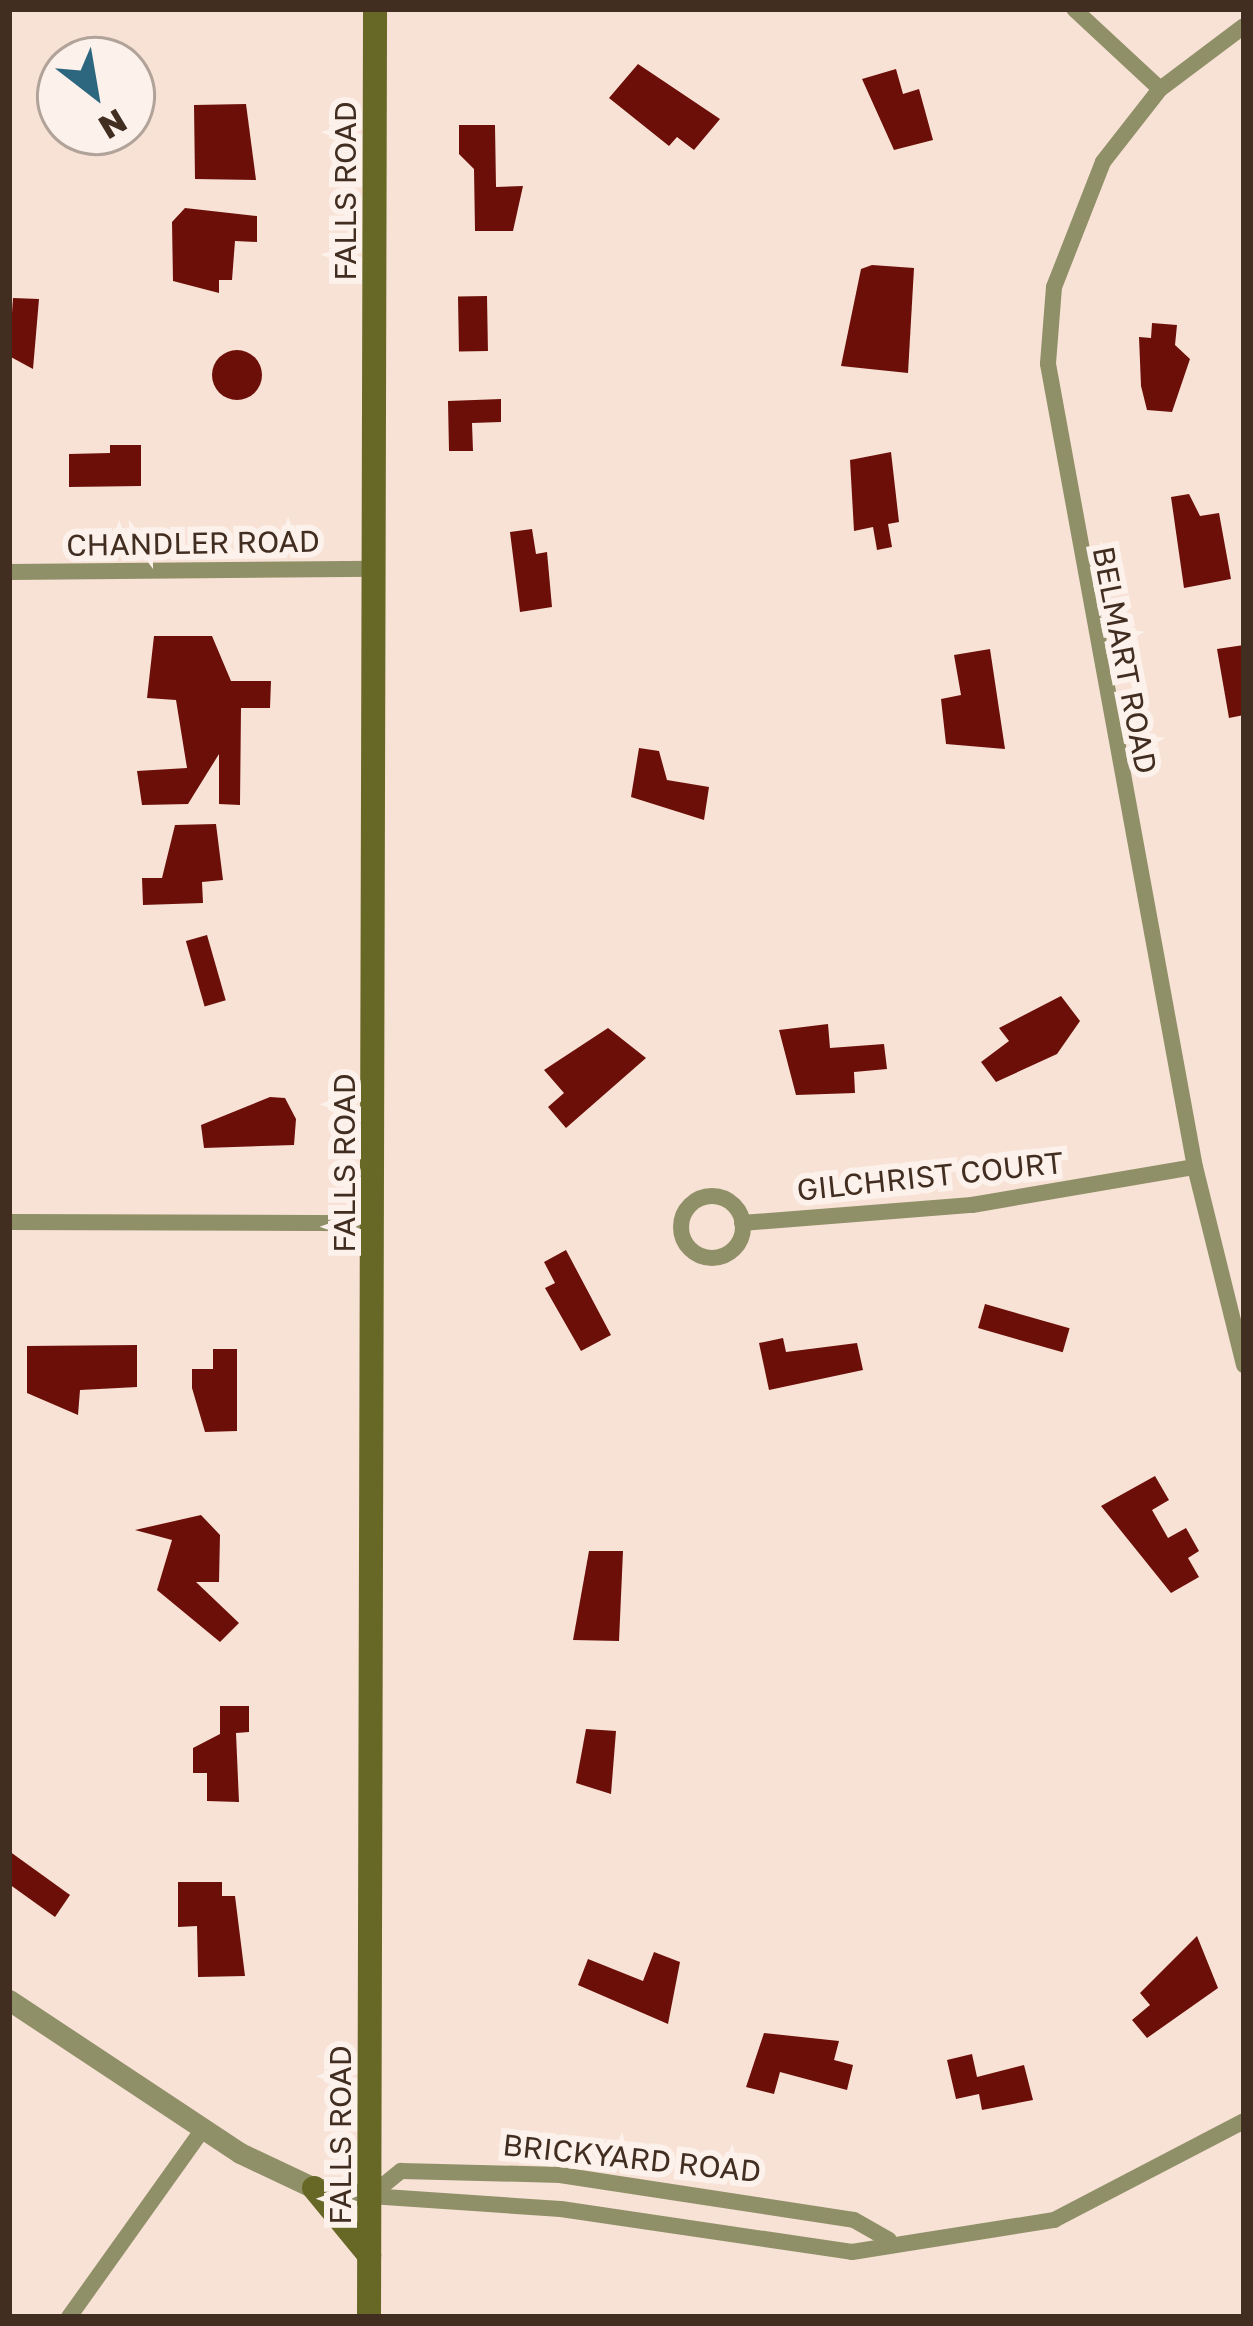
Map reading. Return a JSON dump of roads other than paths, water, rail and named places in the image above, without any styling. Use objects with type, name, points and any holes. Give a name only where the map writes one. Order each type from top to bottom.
[{"type":"main road","name":"FALLS ROAD","points":[[369,2317],[375,9]]},
{"type":"main road","points":[[314,2188],[369,2254]]},
{"type":"street","points":[[1074,9],[1160,89]]},
{"type":"street","name":"BELMART ROAD","points":[[1244,26],[1160,89],[1071,226],[1048,364],[1195,1166],[1244,1365]]},
{"type":"street","name":"CHANDLER ROAD","points":[[9,572],[377,569]]},
{"type":"street","name":"GILCHRIST COURT","points":[[742,1223],[972,1205],[1195,1166]]},
{"type":"street","points":[[9,1222],[374,1223]]},
{"type":"street","name":"BRICKYARD ROAD","points":[[9,2000],[203,2129],[314,2188],[561,2209],[852,2252],[889,2240],[1054,2221],[1244,2121]]},
{"type":"street","points":[[69,2317],[203,2129]]},
{"type":"street","name":"BRICKYARD ROAD","points":[[370,2196],[401,2171],[560,2175],[854,2220],[889,2240]]}]
